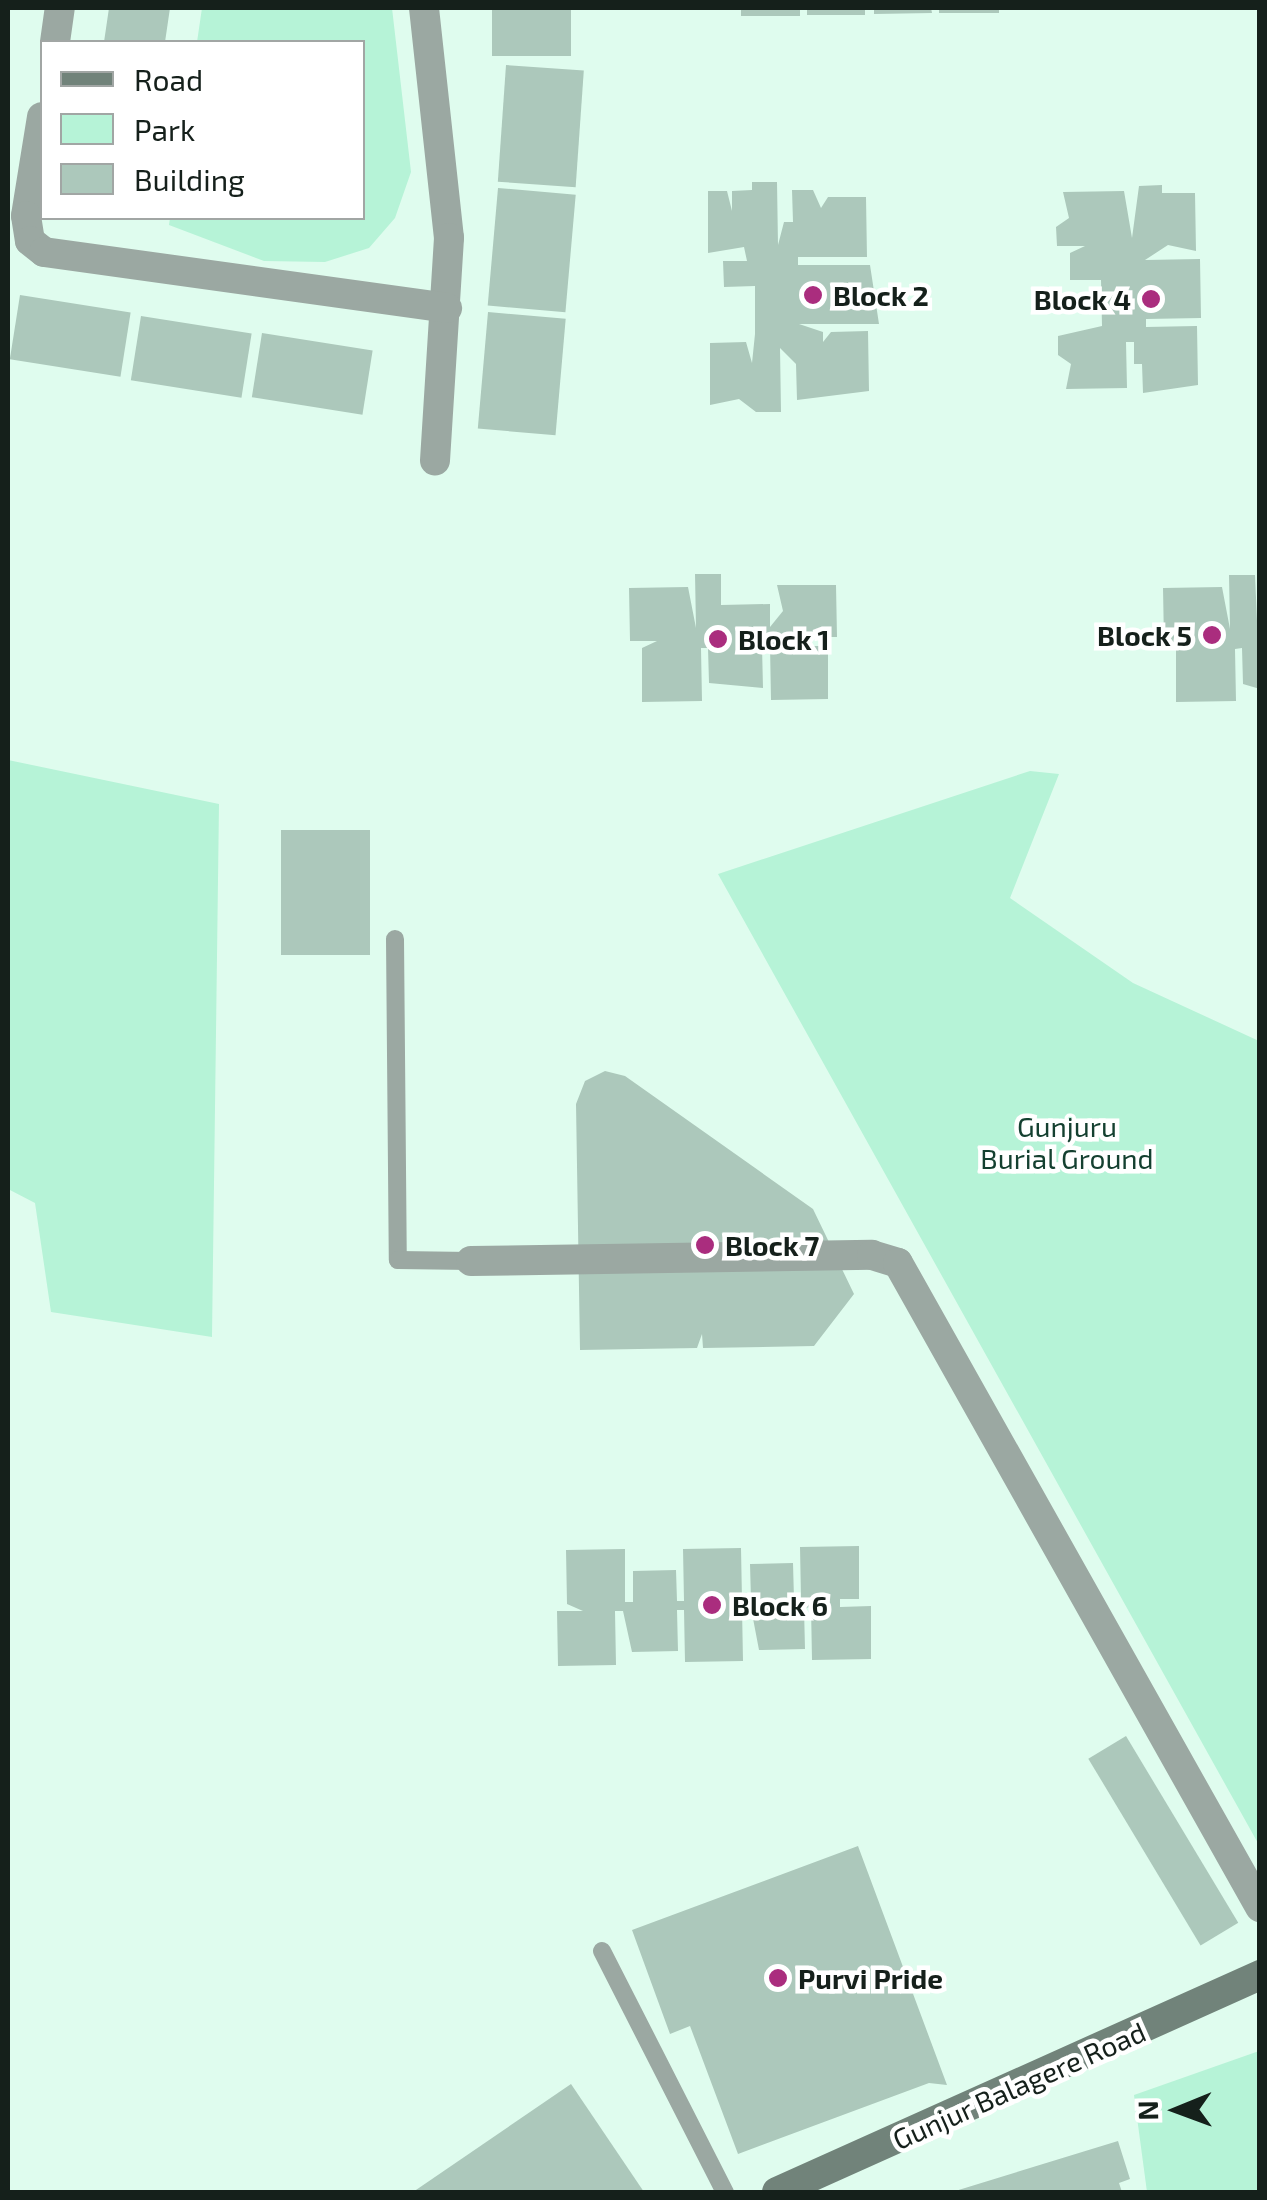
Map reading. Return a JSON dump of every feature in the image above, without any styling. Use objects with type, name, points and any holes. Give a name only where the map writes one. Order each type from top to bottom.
[{"type":"street","points":[[54,40],[60,8]]},
{"type":"street","points":[[424,8],[447,308],[436,461]]},
{"type":"street","points":[[40,129],[26,216],[30,241],[44,252],[447,308]]},
{"type":"street","points":[[471,1261],[872,1256],[898,1264],[1260,1908]]},
{"type":"street","name":"Gunjur Balagere Road","points":[[777,2192],[1260,1975]]},
{"type":"lane","points":[[394,939],[398,1260],[471,1261]]},
{"type":"lane","points":[[602,1951],[725,2192]]},
{"type":"green space","points":[[202,8],[392,8],[411,172],[395,218],[369,248],[325,262],[264,261],[169,225],[170,220],[365,220],[365,40],[197,40]]},
{"type":"green space","points":[[8,760],[219,804],[212,1337],[51,1312],[35,1203],[8,1189]]},
{"type":"green space","name":"Gunjuru Burial Ground","points":[[1030,771],[1059,774],[1010,898],[1133,983],[1259,1041],[1259,1845],[718,874]]},
{"type":"green space","points":[[1259,2051],[1259,2192],[1147,2192],[1134,2095]]},
{"type":"building","points":[[109,8],[170,8],[165,40],[104,40]]},
{"type":"building","points":[[492,8],[571,8],[571,56],[492,56]]},
{"type":"building","points":[[741,8],[800,8],[800,16],[741,16]]},
{"type":"building","points":[[807,8],[865,8],[865,15],[807,15]]},
{"type":"building","points":[[874,8],[931,8],[932,13],[874,14]]},
{"type":"building","points":[[939,8],[999,8],[999,13],[939,13]]},
{"type":"building","points":[[506,65],[584,70],[576,187],[498,182]]},
{"type":"building","name":"Block 2","points":[[752,182],[777,182],[778,245],[784,222],[793,222],[792,190],[813,190],[821,208],[828,197],[866,197],[867,257],[798,257],[798,265],[870,265],[879,324],[799,324],[823,332],[823,342],[831,332],[868,331],[869,391],[797,400],[796,364],[780,348],[781,412],[756,412],[739,399],[710,405],[710,343],[746,342],[752,363],[755,286],[724,287],[723,261],[747,261],[744,247],[708,253],[708,191],[727,191],[732,211],[732,191],[752,190]]},
{"type":"building","name":"Block 4","points":[[1162,185],[1162,193],[1195,193],[1196,251],[1168,245],[1145,260],[1200,259],[1201,318],[1146,319],[1146,327],[1197,326],[1198,385],[1143,393],[1142,364],[1134,364],[1134,342],[1126,342],[1127,388],[1066,389],[1071,364],[1058,355],[1058,336],[1102,326],[1101,280],[1070,280],[1070,253],[1085,246],[1057,246],[1056,227],[1069,218],[1063,192],[1124,191],[1132,238],[1139,186]]},
{"type":"building","points":[[498,188],[576,195],[565,312],[488,306]]},
{"type":"building","points":[[20,295],[131,313],[120,377],[10,359]]},
{"type":"building","points":[[488,312],[566,319],[556,435],[478,429]]},
{"type":"building","points":[[141,316],[252,334],[241,398],[131,380]]},
{"type":"building","points":[[262,333],[373,351],[362,415],[252,397]]},
{"type":"building","name":"Block 1","points":[[695,574],[721,574],[721,605],[770,604],[770,627],[783,611],[777,585],[836,585],[837,637],[806,637],[806,646],[828,646],[828,699],[771,700],[770,646],[762,646],[763,688],[709,683],[708,648],[701,648],[702,701],[642,702],[642,648],[657,641],[630,641],[629,588],[688,587],[696,628]]},
{"type":"building","name":"Block 5","points":[[1229,575],[1255,575],[1260,689],[1243,684],[1242,648],[1235,649],[1236,701],[1176,702],[1176,649],[1191,642],[1164,642],[1163,588],[1222,587],[1230,629]]},
{"type":"building","points":[[281,830],[370,830],[370,955],[281,955]]},
{"type":"building","name":"Block 7","points":[[605,1071],[625,1076],[813,1209],[854,1294],[814,1346],[703,1348],[702,1334],[697,1348],[580,1350],[576,1104],[585,1081]]},
{"type":"building","name":"Block 6","points":[[859,1546],[859,1599],[840,1599],[840,1607],[871,1606],[871,1659],[812,1660],[811,1607],[804,1608],[805,1649],[759,1650],[751,1608],[742,1608],[743,1661],[685,1662],[684,1610],[677,1610],[678,1651],[632,1652],[623,1611],[615,1611],[616,1665],[558,1666],[557,1611],[583,1611],[567,1604],[566,1550],[625,1549],[625,1602],[633,1602],[633,1571],[676,1570],[677,1601],[684,1601],[683,1549],[741,1548],[742,1600],[751,1600],[750,1564],[793,1563],[794,1599],[801,1599],[800,1547]]},
{"type":"building","points":[[1126,1736],[1238,1923],[1201,1946],[1088,1759]]},
{"type":"building","name":"Purvi Pride","points":[[858,1846],[947,2085],[929,2083],[738,2154],[690,2026],[670,2034],[632,1930]]},
{"type":"building","points":[[571,2084],[644,2192],[413,2192]]},
{"type":"building","points":[[1118,2141],[1130,2179],[1119,2183],[1122,2192],[952,2192]]},
{"type":"place","name":"Block 2","points":[[813,295]]},
{"type":"place","name":"Block 4","points":[[1151,299]]},
{"type":"place","name":"Block 5","points":[[1212,635]]},
{"type":"place","name":"Block 1","points":[[718,639]]},
{"type":"place","name":"Block 7","points":[[705,1245]]},
{"type":"place","name":"Block 6","points":[[712,1605]]},
{"type":"place","name":"Purvi Pride","points":[[778,1978]]}]
